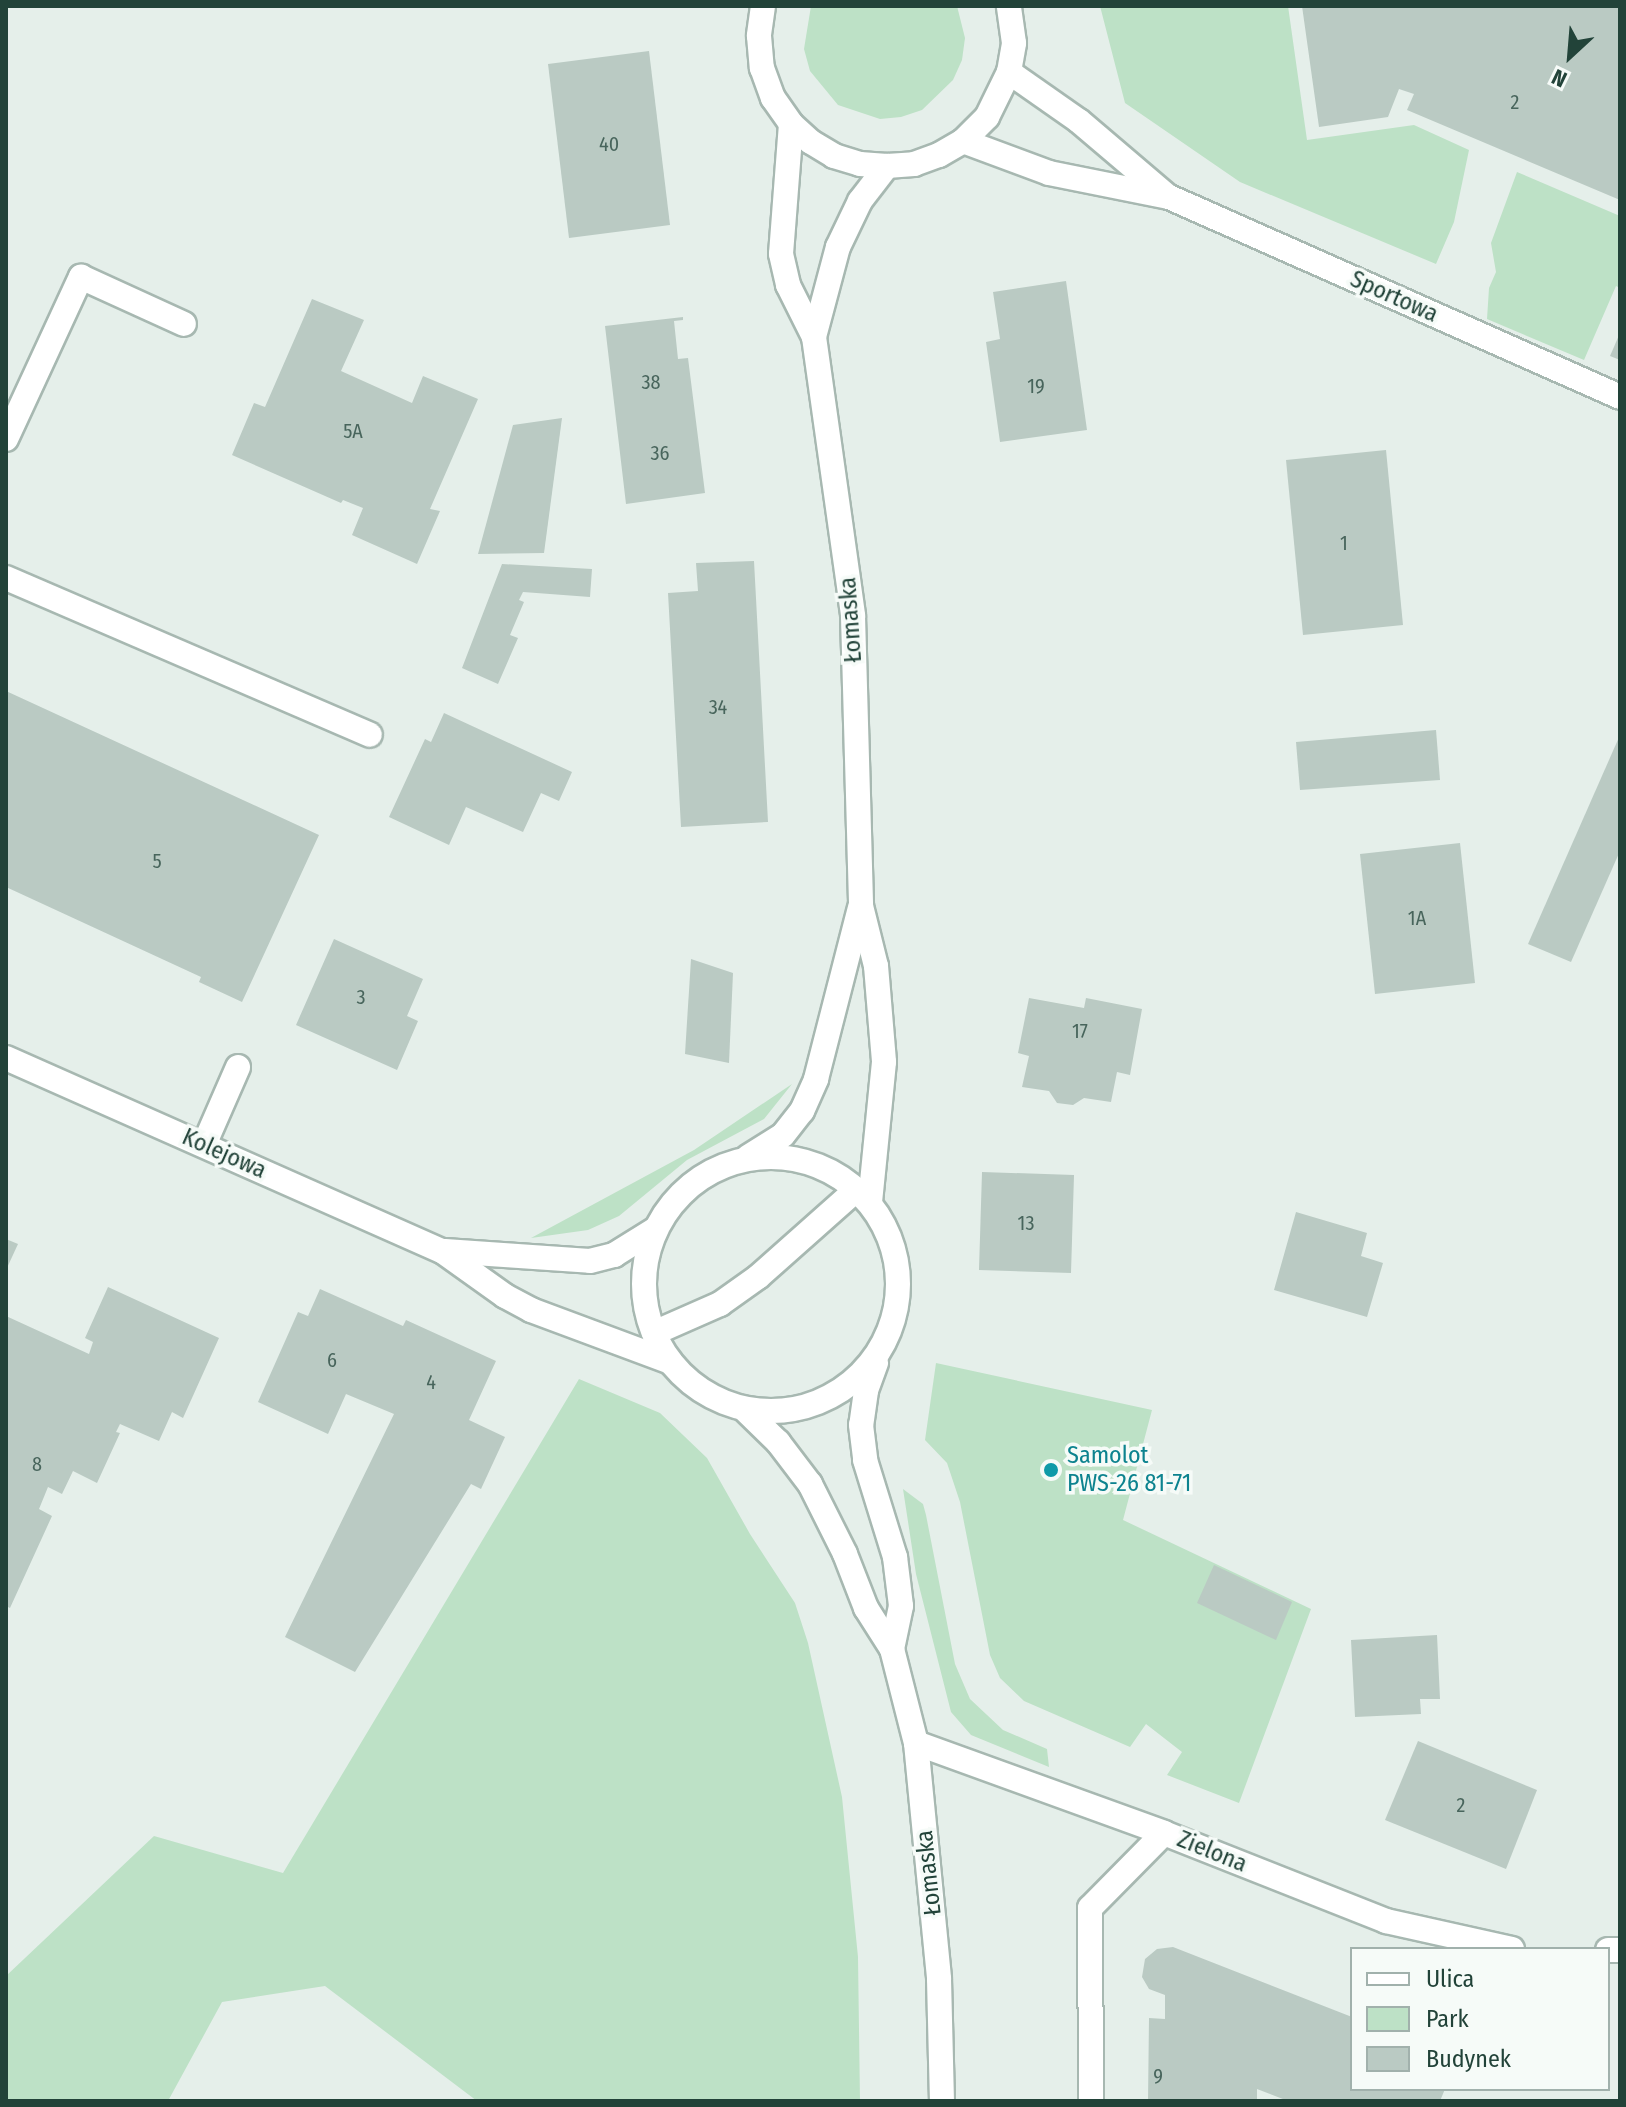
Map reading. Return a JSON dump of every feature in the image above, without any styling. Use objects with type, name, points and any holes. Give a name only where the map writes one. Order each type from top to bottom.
[{"type":"street","points":[[763,6],[759,36],[762,68],[773,98],[791,124],[811,142],[834,156],[860,164],[887,166],[927,159],[963,141],[992,110],[1009,72],[1014,43],[1009,6]]},
{"type":"street","name":"Sportowa","points":[[1009,72],[1079,121],[1169,197]]},
{"type":"street","name":"Łomaska","points":[[791,124],[781,254],[788,285],[814,337],[853,616],[861,906],[876,966],[884,1062],[863,1196]]},
{"type":"street","name":"Sportowa","points":[[963,141],[1049,173],[1169,197],[1620,397]]},
{"type":"street","name":"Łomaska","points":[[814,337],[838,247],[860,201],[887,166]]},
{"type":"street","points":[[6,439],[81,277],[184,324]]},
{"type":"street","points":[[6,578],[370,735]]},
{"type":"street","name":"Łomaska","points":[[861,906],[816,1079],[806,1100],[783,1135],[747,1157],[709,1172],[677,1196],[654,1230],[645,1264],[644,1299],[654,1333],[671,1362],[695,1385],[746,1411],[778,1442],[810,1484],[845,1554],[866,1608],[892,1649],[916,1743],[939,1979],[942,2101]]},
{"type":"street","name":"Kolejowa","points":[[6,1058],[442,1251],[505,1296],[531,1310],[671,1362]]},
{"type":"street","points":[[204,1145],[238,1067]]},
{"type":"street","name":"Łomaska","points":[[747,1157],[781,1156],[815,1164],[845,1179],[863,1196],[889,1234],[898,1271],[896,1308],[866,1391],[861,1425],[865,1460],[895,1557],[901,1606],[892,1649]]},
{"type":"street","points":[[654,1333],[720,1304],[863,1196]]},
{"type":"street","name":"Kolejowa","points":[[442,1251],[590,1261],[633,1246],[654,1230]]},
{"type":"street","name":"Łomaska","points":[[746,1411],[782,1410],[830,1397],[851,1383],[884,1344]]},
{"type":"street","name":"Zielona","points":[[916,1743],[1164,1833],[1386,1921],[1503,1947]]},
{"type":"street","points":[[1091,2101],[1090,1908],[1164,1833]]},
{"type":"green space","points":[[811,6],[957,6],[965,38],[962,60],[953,80],[922,110],[901,117],[880,119],[838,105],[810,71],[804,49]]},
{"type":"green space","points":[[1100,6],[1288,6],[1307,140],[1414,125],[1469,150],[1454,222],[1436,264],[1240,182],[1125,103]]},
{"type":"green space","points":[[1517,172],[1620,216],[1620,288],[1616,286],[1584,360],[1487,319],[1489,288],[1496,272],[1491,243]]},
{"type":"green space","points":[[792,1084],[764,1119],[687,1160],[619,1216],[588,1230],[531,1238],[694,1150]]},
{"type":"green space","points":[[936,1363],[1152,1410],[1123,1520],[1311,1609],[1239,1803],[1167,1775],[1182,1752],[1146,1724],[1130,1747],[1024,1701],[1000,1678],[990,1655],[960,1502],[947,1463],[925,1440]]},
{"type":"green space","points":[[579,1379],[660,1413],[707,1458],[750,1534],[795,1603],[808,1643],[842,1797],[858,1957],[860,2101],[477,2101],[325,1986],[222,2002],[168,2101],[6,2101],[6,1976],[154,1836],[283,1873]]},
{"type":"green space","points":[[903,1489],[923,1504],[955,1664],[970,1699],[1003,1730],[1047,1749],[1049,1767],[971,1735],[951,1712],[916,1574]]},
{"type":"building","points":[[1302,6],[1620,6],[1620,200],[1407,110],[1414,94],[1399,89],[1388,117],[1319,127]]},
{"type":"building","points":[[649,51],[670,225],[569,238],[548,64]]},
{"type":"building","points":[[1066,281],[1087,430],[1000,442],[986,342],[1000,339],[993,292]]},
{"type":"building","points":[[312,299],[364,320],[341,371],[412,403],[423,376],[478,399],[430,509],[440,511],[417,564],[352,535],[363,508],[343,500],[341,503],[232,455],[254,403],[265,407]]},
{"type":"building","points":[[683,317],[683,320],[674,321],[678,359],[688,358],[705,493],[626,504],[605,326]]},
{"type":"building","points":[[1620,333],[1620,360],[1610,356]]},
{"type":"building","points":[[562,418],[544,553],[478,554],[513,425]]},
{"type":"building","points":[[1386,450],[1403,625],[1303,635],[1286,460]]},
{"type":"building","points":[[754,561],[768,822],[681,827],[668,593],[698,591],[696,563]]},
{"type":"building","points":[[502,564],[592,569],[590,597],[523,592],[519,600],[524,602],[510,635],[518,638],[498,684],[462,668]]},
{"type":"building","points":[[6,691],[319,835],[242,1002],[199,982],[201,977],[6,887]]},
{"type":"building","points":[[444,713],[572,772],[559,801],[541,793],[523,832],[466,807],[449,845],[389,817],[425,739],[431,742]]},
{"type":"building","points":[[1436,730],[1440,780],[1300,790],[1296,742]]},
{"type":"building","points":[[1620,735],[1620,851],[1571,962],[1528,944]]},
{"type":"building","points":[[1460,843],[1475,983],[1375,994],[1360,854]]},
{"type":"building","points":[[334,939],[423,979],[407,1016],[418,1021],[397,1070],[296,1025]]},
{"type":"building","points":[[691,959],[733,973],[729,1063],[685,1054]]},
{"type":"building","points":[[1029,998],[1084,1008],[1086,998],[1142,1009],[1130,1075],[1117,1072],[1111,1102],[1084,1098],[1073,1105],[1057,1103],[1049,1091],[1022,1087],[1029,1056],[1018,1053]]},
{"type":"building","points":[[982,1172],[1074,1175],[1071,1273],[979,1270]]},
{"type":"building","points":[[1296,1212],[1367,1233],[1361,1256],[1383,1263],[1367,1317],[1274,1290]]},
{"type":"building","points":[[6,1239],[18,1244],[6,1270]]},
{"type":"building","points":[[108,1287],[219,1338],[183,1418],[172,1412],[159,1441],[120,1424],[116,1432],[120,1433],[97,1483],[73,1471],[62,1494],[48,1487],[39,1509],[52,1516],[10,1608],[6,1606],[6,1316],[89,1354],[93,1342],[85,1338]]},
{"type":"building","points":[[320,1289],[403,1326],[406,1320],[496,1361],[469,1420],[505,1437],[481,1489],[471,1484],[355,1672],[285,1637],[394,1414],[346,1394],[328,1434],[258,1402],[298,1312],[308,1316]]},
{"type":"building","points":[[1214,1565],[1292,1602],[1276,1640],[1197,1603]]},
{"type":"building","points":[[1437,1635],[1440,1699],[1420,1699],[1421,1714],[1355,1717],[1351,1640]]},
{"type":"building","points":[[1418,1741],[1537,1790],[1506,1869],[1385,1820]]},
{"type":"building","points":[[1173,1947],[1350,2016],[1350,2091],[1444,2091],[1440,2101],[1288,2101],[1257,2089],[1257,2101],[1148,2101],[1149,2018],[1165,2019],[1165,1995],[1149,1989],[1142,1977],[1145,1959],[1157,1949]]},
{"type":"place","name":"Samolot PWS-26 81-71","points":[[1051,1470]]}]
